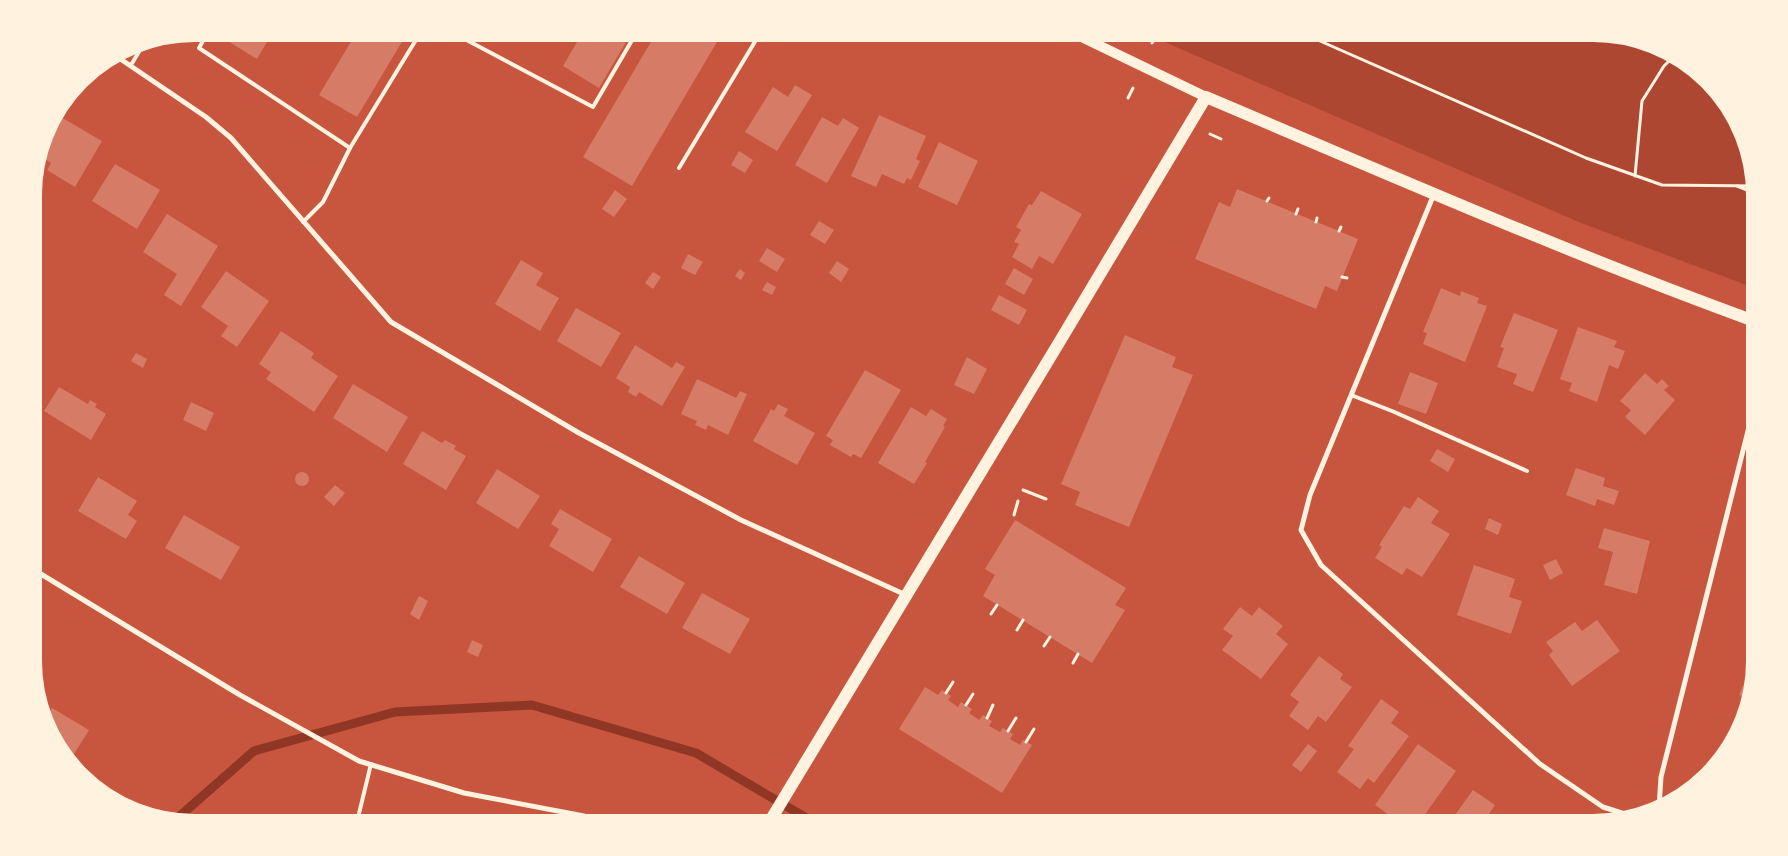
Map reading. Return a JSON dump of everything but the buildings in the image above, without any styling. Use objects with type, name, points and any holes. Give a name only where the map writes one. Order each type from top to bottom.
[{"type":"main road","points":[[1085,39],[1206,96],[1434,194],[1643,280],[1749,319]]},
{"type":"main road","points":[[773,817],[1206,96]]},
{"type":"street","points":[[120,58],[206,117],[231,138],[390,322],[579,433],[741,520],[906,596]]},
{"type":"street","points":[[1434,194],[1310,495],[1301,530],[1321,565],[1540,764],[1603,807],[1624,814]]},
{"type":"street","points":[[1659,802],[1660,777],[1749,427]]},
{"type":"street","points":[[39,573],[240,694],[359,761],[464,793],[586,817]]},
{"type":"lane","points":[[204,39],[199,48],[350,148]]},
{"type":"lane","points":[[303,222],[323,202],[350,148],[417,39]]},
{"type":"lane","points":[[465,39],[593,107],[633,39]]},
{"type":"lane","points":[[679,168],[757,39]]},
{"type":"lane","points":[[131,65],[141,49]]},
{"type":"lane","points":[[1351,395],[1392,411],[1527,471]]},
{"type":"lane","points":[[358,817],[371,764]]},
{"type":"path","points":[[1152,43],[1154,39]]},
{"type":"path","points":[[1315,39],[1586,158],[1662,186],[1749,186]]},
{"type":"path","points":[[1635,176],[1642,101],[1664,66],[1670,60]]},
{"type":"path","points":[[1128,98],[1133,88]]},
{"type":"path","points":[[1210,134],[1220,139]]},
{"type":"path","points":[[1734,185],[1749,191]]},
{"type":"path","points":[[1339,231],[1340,227]]},
{"type":"path","points":[[1342,277],[1348,278]]},
{"type":"path","points":[[1023,490],[1046,499]]},
{"type":"path","points":[[1014,515],[1018,501]]},
{"type":"path","points":[[991,614],[997,605]]},
{"type":"path","points":[[1017,630],[1023,620]]},
{"type":"path","points":[[1044,646],[1050,637]]},
{"type":"path","points":[[1073,663],[1078,654]]},
{"type":"path","points":[[946,693],[953,682]]},
{"type":"path","points":[[966,705],[973,694]]},
{"type":"path","points":[[987,718],[993,705]]},
{"type":"path","points":[[1008,731],[1016,718]]},
{"type":"path","points":[[1026,742],[1034,729]]},
{"type":"shaded area","points":[[1158,39],[1594,39],[1614,40],[1644,47],[1671,60],[1704,84],[1728,117],[1737,135],[1744,154],[1748,174],[1749,286],[1581,223]]},
{"type":"waterway","points":[[180,816],[254,751],[395,712],[532,705],[696,753],[805,817]]}]
